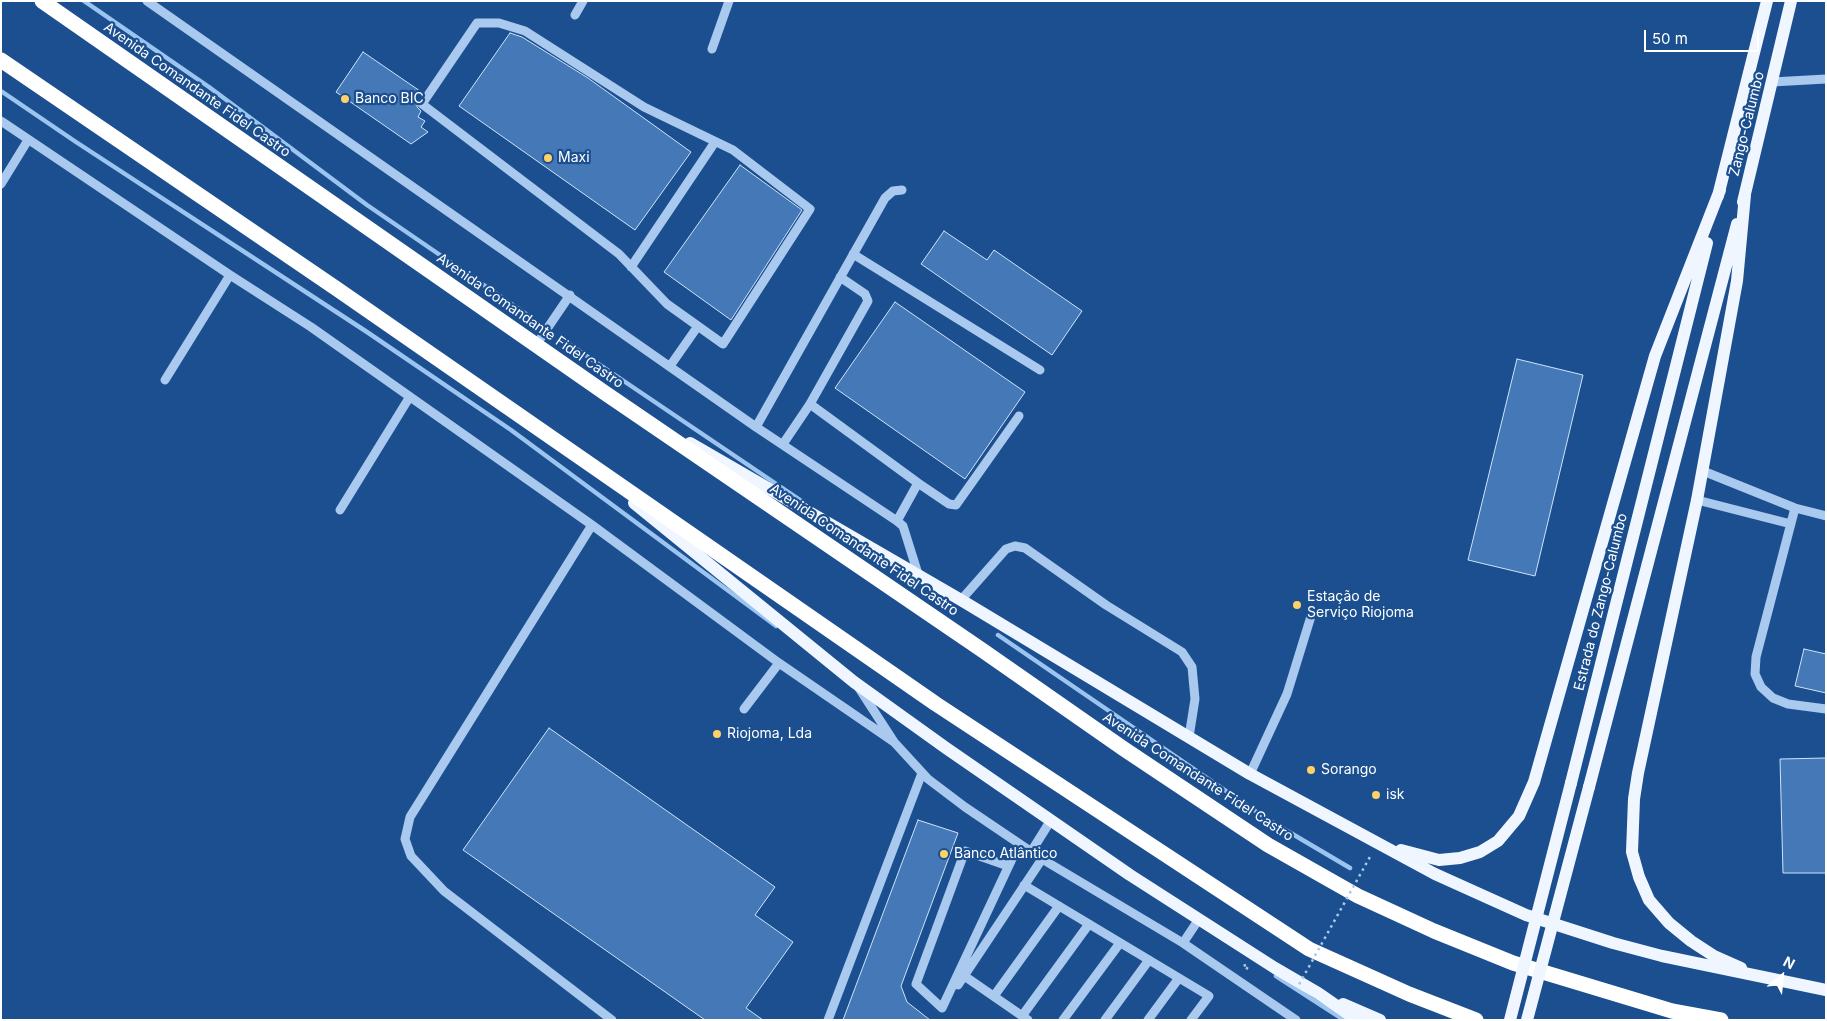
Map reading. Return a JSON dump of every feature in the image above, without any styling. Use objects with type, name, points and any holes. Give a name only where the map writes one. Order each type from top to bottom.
[{"type":"highway","name":"Avenida Comandante Fidel Castro","points":[[42,1],[605,393],[1124,749],[1268,845],[1343,889],[1434,931],[1513,963],[1672,1011],[1721,1020]]},
{"type":"highway","points":[[1,60],[337,289],[936,704],[1309,949],[1409,994],[1476,1020]]},
{"type":"main road","name":"Zango-Calumbo","points":[[1720,190],[1767,1]]},
{"type":"main road","name":"Zango-Calumbo","points":[[1745,195],[1791,1]]},
{"type":"main road","name":"Estrada do Zango-Calumbo","points":[[1510,1020],[1720,190]]},
{"type":"main road","points":[[1339,823],[1388,846],[1439,860],[1460,858],[1480,852],[1498,841],[1519,816],[1534,782],[1655,356],[1720,190]]},
{"type":"main road","points":[[1745,195],[1738,281],[1703,471],[1637,781],[1634,798],[1632,852],[1639,877],[1649,900],[1669,923],[1691,941],[1714,956],[1768,979]]},
{"type":"main road","points":[[1527,1020],[1745,195]]},
{"type":"main road","points":[[605,393],[961,600],[1250,774],[1434,874],[1535,918],[1662,956],[1826,990]]},
{"type":"main road","points":[[569,451],[720,570],[854,682],[1051,820],[1199,919],[1318,993],[1357,1020]]},
{"type":"main road","points":[[1318,993],[1380,1020]]},
{"type":"street","points":[[147,1],[570,295],[756,427],[897,521],[903,526],[919,577]]},
{"type":"street","points":[[575,15],[583,1]]},
{"type":"street","points":[[712,49],[729,1]]},
{"type":"street","points":[[477,23],[499,23],[525,31],[644,107],[715,142],[733,150],[810,209],[723,344],[667,304],[619,254],[422,104],[477,23]]},
{"type":"street","points":[[1772,82],[1826,79]]},
{"type":"street","points":[[1,121],[230,276],[311,327],[409,398],[592,525],[779,663],[894,742]]},
{"type":"street","points":[[1,184],[28,140]]},
{"type":"street","points":[[631,267],[715,142]]},
{"type":"street","points":[[756,427],[885,198],[893,191],[902,190]]},
{"type":"street","points":[[853,254],[1040,370]]},
{"type":"street","points":[[165,380],[230,276]]},
{"type":"street","points":[[783,444],[810,404],[868,301],[865,294],[840,277]]},
{"type":"street","points":[[536,344],[570,295]]},
{"type":"street","points":[[670,366],[698,326]]},
{"type":"street","points":[[340,510],[409,398]]},
{"type":"street","points":[[810,404],[918,483],[949,504],[956,505],[1019,416]]},
{"type":"street","points":[[1703,471],[1796,508],[1826,516]]},
{"type":"street","points":[[897,521],[918,483]]},
{"type":"street","points":[[1697,500],[1791,524]]},
{"type":"street","points":[[1796,508],[1756,657],[1755,674],[1761,687],[1773,698],[1788,704],[1826,709]]},
{"type":"street","points":[[592,525],[410,817],[405,839],[411,856],[444,891],[612,1020]]},
{"type":"street","points":[[961,600],[1006,549],[1015,546],[1025,548],[1106,605],[1182,652],[1192,667],[1194,699],[1189,737]]},
{"type":"street","points":[[1250,774],[1287,694],[1312,613]]},
{"type":"street","points":[[744,710],[779,663]]},
{"type":"street","points":[[854,682],[894,742],[922,773],[964,807],[1042,859],[1183,943],[1296,1020]]},
{"type":"street","points":[[828,1020],[922,773]]},
{"type":"street","points":[[1031,852],[1051,820]]},
{"type":"street","points":[[962,974],[1018,844]]},
{"type":"street","points":[[1008,866],[965,851],[916,984],[942,1008],[962,974],[1042,859]]},
{"type":"street","points":[[1024,885],[1209,996],[1191,1020]]},
{"type":"street","points":[[994,996],[1058,906]]},
{"type":"street","points":[[1183,943],[1199,919]]},
{"type":"street","points":[[962,974],[1025,1018],[1089,924]]},
{"type":"street","points":[[1063,1020],[1120,943]]},
{"type":"street","points":[[1105,1020],[1149,960]]},
{"type":"street","points":[[1148,1020],[1179,978]]},
{"type":"path","points":[[1296,990],[1371,855]]},
{"type":"building","points":[[510,33],[522,37],[588,78],[691,152],[635,230],[459,106]]},
{"type":"building","points":[[363,52],[420,91],[414,99],[417,101],[417,107],[421,111],[418,117],[425,121],[421,127],[428,132],[411,144],[336,92]]},
{"type":"building","points":[[740,165],[802,210],[731,320],[664,272]]},
{"type":"building","points":[[944,231],[987,260],[994,250],[1082,311],[1052,355],[921,264]]},
{"type":"building","points":[[895,302],[1025,392],[965,479],[835,388]]},
{"type":"building","points":[[1517,359],[1583,375],[1535,576],[1468,560]]},
{"type":"building","points":[[1804,649],[1826,654],[1826,693],[1795,686]]},
{"type":"building","points":[[549,728],[775,887],[755,915],[793,942],[746,1008],[763,1020],[705,1020],[463,850]]},
{"type":"building","points":[[1826,758],[1826,873],[1783,873],[1780,759]]},
{"type":"building","points":[[918,820],[958,833],[901,986],[907,1002],[930,1020],[843,1020]]},
{"type":"waterway","points":[[84,1],[209,87],[367,205],[529,316]]},
{"type":"waterway","points":[[1,91],[367,332],[511,430],[776,626]]},
{"type":"waterway","points":[[563,340],[803,502]]},
{"type":"waterway","points":[[998,635],[1267,819],[1350,868]]},
{"type":"waterway","points":[[1276,976],[1344,1020]]},
{"type":"place","name":"Banco BIC","points":[[345,99]]},
{"type":"place","name":"Maxi","points":[[548,158]]},
{"type":"place","name":"Estação de Serviço Riojoma","points":[[1297,605]]},
{"type":"place","name":"Riojoma, Lda","points":[[717,734]]},
{"type":"place","name":"Sorango","points":[[1311,770]]},
{"type":"place","name":"isk","points":[[1376,795]]},
{"type":"place","name":"Banco Atlântico","points":[[944,854]]}]
